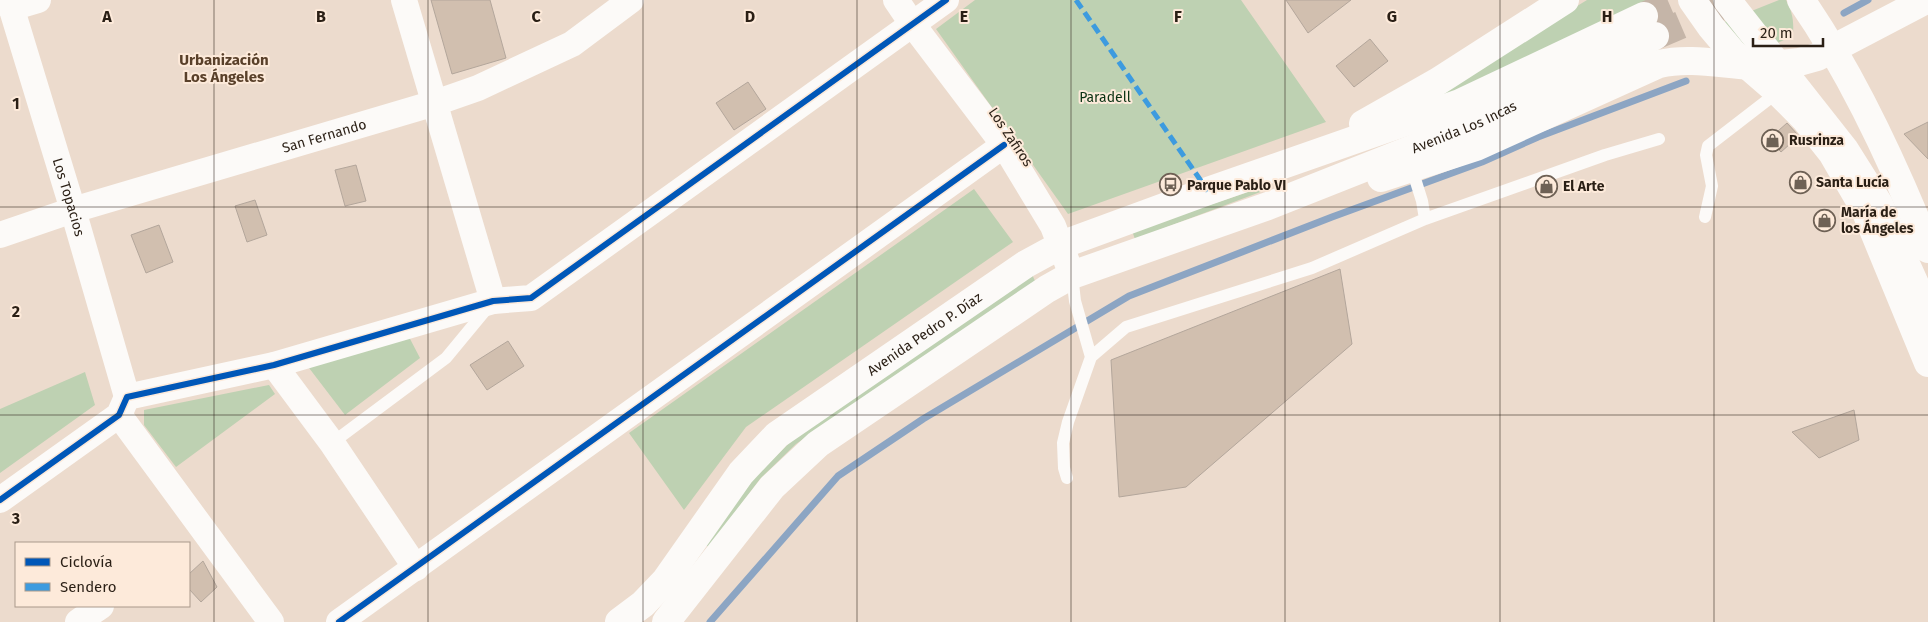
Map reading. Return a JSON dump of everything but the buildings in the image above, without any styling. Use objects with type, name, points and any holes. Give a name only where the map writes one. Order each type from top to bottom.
[{"type":"main road","points":[[1692,0],[1711,27],[1734,53],[1778,92],[1816,132],[1832,153],[1865,210],[1928,363]]},
{"type":"main road","points":[[1727,0],[1816,103],[1854,143],[1888,197],[1928,284]]},
{"type":"main road","points":[[1743,0],[1816,103],[1879,204],[1928,313]]},
{"type":"main road","points":[[666,622],[772,487],[818,444],[1047,289],[1073,288],[1268,206],[1413,173],[1476,147],[1659,64],[1678,61],[1698,61],[1750,66],[1807,61],[1834,50],[1926,0]]},
{"type":"main road","points":[[1308,156],[1437,82],[1556,5]]},
{"type":"main road","points":[[1799,62],[1808,48],[1810,40],[1805,6]]},
{"type":"main road","points":[[1805,6],[1834,50],[1903,188],[1928,249]]},
{"type":"main road","name":"Avenida Los Incas","points":[[1268,206],[1480,122],[1650,26],[1460,103],[1308,156]]},
{"type":"main road","name":"Avenida Pedro P. Díaz","points":[[620,622],[643,604],[665,581],[741,473],[777,435],[1026,264],[1061,245],[1308,156]]},
{"type":"street","points":[[10,4],[38,0]]},
{"type":"street","points":[[404,0],[493,301]]},
{"type":"street","name":"San Fernando","points":[[0,235],[73,210],[435,103],[478,88],[572,44],[631,0]]},
{"type":"street","name":"Los Zafiros","points":[[896,0],[912,25],[1004,145],[1053,226],[1061,245],[1073,288]]},
{"type":"street","points":[[0,500],[123,406],[274,365],[493,301],[531,298],[946,0]]},
{"type":"street","name":"Los Topacios","points":[[10,4],[73,210],[123,406]]},
{"type":"street","points":[[339,622],[1004,145]]},
{"type":"street","points":[[274,365],[332,443],[416,568]]},
{"type":"street","points":[[123,406],[196,537],[272,622]]},
{"type":"street","points":[[78,622],[100,607]]},
{"type":"lane","points":[[1704,217],[1712,186],[1706,155],[1708,146],[1778,92]]},
{"type":"lane","points":[[1067,478],[1064,468],[1063,443],[1068,422],[1091,357],[1126,328],[1312,268],[1426,219],[1605,155],[1659,139]]},
{"type":"lane","points":[[1413,173],[1426,219]]},
{"type":"lane","points":[[1073,288],[1091,357]]},
{"type":"lane","points":[[332,443],[446,358],[493,301]]},
{"type":"green space","name":"Paradell","points":[[975,0],[1241,0],[1326,122],[1068,214],[936,29]]},
{"type":"green space","points":[[1587,0],[1650,0],[1504,74],[1415,111],[1533,33]]},
{"type":"green space","points":[[1779,0],[1786,0],[1790,8],[1793,20],[1793,33],[1775,44],[1741,47],[1724,22]]},
{"type":"green space","points":[[1269,185],[1271,188],[1135,239],[1132,231]]},
{"type":"green space","points":[[974,189],[1013,242],[746,427],[684,510],[629,433]]},
{"type":"green space","points":[[1031,272],[1035,281],[796,444],[760,479],[709,547],[705,545],[755,477],[791,441]]},
{"type":"green space","points":[[408,335],[420,358],[345,415],[306,364]]},
{"type":"green space","points":[[85,372],[95,405],[0,473],[0,409]]},
{"type":"green space","points":[[269,385],[275,394],[176,467],[144,425],[144,410]]},
{"type":"waterway","points":[[1844,13],[1868,0]]},
{"type":"waterway","points":[[710,622],[838,476],[923,419],[1129,296],[1332,217],[1482,162],[1538,137],[1686,81]]},
{"type":"tunnel","points":[[1644,16],[1681,0]]},
{"type":"tunnel","points":[[1655,36],[1725,6]]},
{"type":"marked path","points":[[1076,0],[1208,191]]},
{"type":"cycle path","points":[[0,500],[119,415],[127,397],[274,365],[493,301],[531,298],[946,0]]},
{"type":"cycle path","points":[[339,622],[1004,145]]},
{"type":"place","name":"Rusrinza","points":[[1773,140]]},
{"type":"place","name":"Santa Lucía","points":[[1800,182]]},
{"type":"place","name":"Parque Pablo VI","points":[[1171,185]]},
{"type":"place","name":"El Arte","points":[[1547,186]]},
{"type":"place","name":"María de los Ángeles","points":[[1825,220]]},
{"type":"district","name":"Urbanización Los Ángeles","points":[[224,68]]}]
